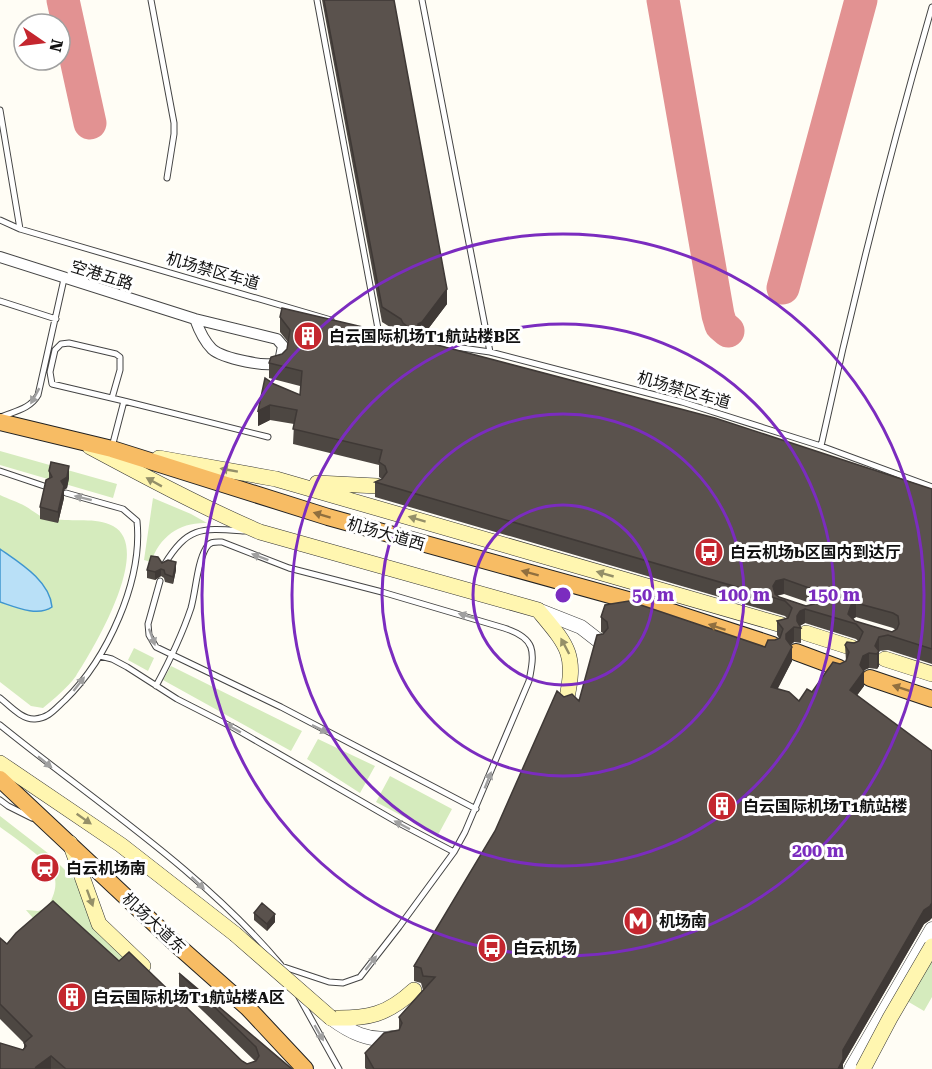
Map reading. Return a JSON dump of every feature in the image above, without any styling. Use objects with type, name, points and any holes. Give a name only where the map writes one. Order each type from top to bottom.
[{"type":"highway","name":"机场大道西","points":[[0,422],[112,449],[328,517],[675,613],[773,645]]},
{"type":"highway","points":[[796,652],[839,668]]},
{"type":"highway","points":[[870,678],[932,699]]},
{"type":"highway","name":"机场大道东","points":[[0,779],[177,945],[248,1008],[305,1069]]},
{"type":"main road","points":[[80,441],[166,488],[260,532],[538,610],[561,638],[570,655],[571,678],[566,702]]},
{"type":"main road","points":[[112,449],[276,479],[377,486]]},
{"type":"main road","points":[[276,479],[782,625]]},
{"type":"main road","points":[[806,633],[853,648]]},
{"type":"main road","points":[[885,658],[932,674]]},
{"type":"main road","points":[[0,764],[121,844],[235,934],[331,1017],[352,1018],[390,1010],[414,990]]},
{"type":"main road","points":[[70,843],[99,924],[158,980]]},
{"type":"main road","points":[[863,1069],[932,946]]},
{"type":"street","name":"空港五路","points":[[0,257],[195,320],[277,339],[283,346],[280,362],[269,366],[220,355],[205,339],[195,320]]},
{"type":"street","points":[[538,610],[581,627],[599,641]]},
{"type":"street","points":[[851,1069],[932,929]]},
{"type":"street","points":[[331,1017],[345,1029],[366,1037],[380,1040],[393,1038]]},
{"type":"lane","points":[[151,0],[174,123],[167,178]]},
{"type":"lane","points":[[317,0],[379,334]]},
{"type":"lane","points":[[422,0],[490,352]]},
{"type":"lane","points":[[821,446],[842,350],[914,67],[932,7]]},
{"type":"lane","points":[[0,110],[20,229]]},
{"type":"lane","name":"机场禁区车道","points":[[0,220],[20,229],[334,321]]},
{"type":"lane","points":[[0,417],[34,402],[40,387],[64,279]]},
{"type":"lane","points":[[0,302],[56,319]]},
{"type":"lane","points":[[368,331],[388,336]]},
{"type":"lane","name":"机场禁区车道","points":[[422,342],[490,352],[682,402],[821,446],[932,487]]},
{"type":"lane","points":[[112,399],[120,370],[120,357],[116,354],[69,343],[61,344],[55,350],[50,372],[52,384],[112,399],[124,401],[268,437]]},
{"type":"lane","points":[[112,449],[124,401]]},
{"type":"lane","points":[[0,471],[47,488]]},
{"type":"lane","points":[[0,698],[32,720],[49,716],[72,693],[100,656],[117,622],[128,591],[139,536],[137,521],[123,509],[66,493]]},
{"type":"lane","points":[[163,566],[187,536],[199,531],[214,528],[260,532]]},
{"type":"lane","points":[[156,686],[172,657],[191,608],[205,550],[208,544],[214,542],[222,542],[289,568],[382,592],[519,632],[529,640],[532,651],[529,681],[476,809],[454,852],[360,977],[343,983],[329,982],[281,966]]},
{"type":"lane","points":[[160,581],[150,610],[149,635],[156,647],[172,657],[281,707],[476,809]]},
{"type":"lane","points":[[100,656],[112,659],[177,699],[234,728],[454,852]]},
{"type":"lane","points":[[0,725],[65,778],[171,856],[264,946],[281,966],[339,1069]]},
{"type":"lane","points":[[0,800],[54,828]]},
{"type":"green space","points":[[0,451],[117,484],[113,498],[0,465]]},
{"type":"green space","points":[[0,495],[45,518],[106,523],[113,526],[124,538],[127,555],[124,576],[106,623],[76,676],[43,708],[31,706],[0,682],[0,602],[41,582],[0,549]]},
{"type":"green space","points":[[153,498],[207,523],[188,525],[172,532],[160,545],[151,562],[144,560]]},
{"type":"green space","points":[[134,648],[154,658],[148,671],[128,660]]},
{"type":"green space","points":[[171,666],[302,731],[291,751],[163,680]]},
{"type":"green space","points":[[318,739],[375,766],[360,793],[307,759]]},
{"type":"green space","points":[[390,776],[452,809],[438,835],[376,802]]},
{"type":"green space","points":[[0,816],[49,854],[75,880],[130,960],[118,972],[39,925],[26,910],[38,911],[47,908],[54,892],[54,875],[38,856],[0,827]]},
{"type":"green space","points":[[932,959],[932,997],[924,1011],[907,1001]]},
{"type":"water","points":[[0,549],[40,581],[46,589],[52,607],[33,611],[0,602]]},
{"type":"building","points":[[324,0],[394,0],[447,289],[422,322],[418,324],[422,338],[401,319],[382,307]]},
{"type":"building","name":"白云国际机场T1航站楼","points":[[282,308],[422,341],[715,418],[932,489],[932,649],[888,635],[879,637],[875,646],[879,651],[877,654],[869,653],[863,656],[860,665],[864,671],[850,690],[932,751],[932,903],[924,910],[843,1050],[843,1059],[838,1069],[374,1069],[365,1053],[384,1033],[399,1030],[402,1023],[399,1017],[435,977],[423,976],[421,968],[414,966],[495,831],[557,691],[564,697],[572,694],[579,701],[597,635],[603,634],[608,628],[607,622],[601,617],[605,605],[629,601],[765,647],[768,640],[780,638],[783,629],[777,621],[788,618],[792,608],[785,601],[375,482],[382,479],[387,472],[385,466],[379,462],[382,450],[293,429],[297,410],[270,405],[258,411],[265,378],[300,395],[302,371],[269,363],[271,357],[282,354],[287,349],[290,330],[280,317]],"holes":[[[784,579],[815,590],[817,600],[814,604],[806,606],[779,597],[775,594],[773,586],[776,581]],[[856,603],[893,613],[898,616],[897,629],[892,632],[855,621],[848,614],[851,605]],[[805,609],[856,624],[863,632],[859,641],[847,642],[845,645],[849,652],[846,661],[840,664],[833,662],[812,692],[807,689],[799,701],[789,692],[771,687],[792,647],[786,639],[786,634],[794,627],[801,628],[797,621],[800,611]]]},
{"type":"building","points":[[51,462],[69,466],[67,477],[61,481],[64,486],[58,512],[40,507],[46,480],[52,477],[49,471]]},
{"type":"building","points":[[151,556],[158,557],[162,563],[168,560],[176,562],[173,577],[165,574],[161,569],[155,572],[147,570]]},
{"type":"building","name":"白云国际机场T1航站楼A区","points":[[53,901],[119,961],[129,952],[242,1061],[247,1064],[256,1061],[259,1056],[256,1047],[179,973],[292,1069],[66,1069],[51,1056],[35,1069],[0,1069],[0,1043],[23,1050],[26,1046],[24,1043],[32,1036],[0,1004],[0,938],[7,944],[16,933]]},
{"type":"building","points":[[262,903],[275,914],[267,924],[254,913]]},
{"type":"taxiway","points":[[63,0],[90,123]]},
{"type":"taxiway","points":[[663,0],[718,315],[721,325],[728,331]]},
{"type":"taxiway","points":[[783,288],[861,0]]},
{"type":"place","name":"白云国际机场T1航站楼B区","points":[[308,336]]},
{"type":"place","name":"白云机场b区国内到达厅","points":[[709,552]]},
{"type":"place","name":"白云国际机场T1航站楼","points":[[722,806]]},
{"type":"place","name":"白云机场南","points":[[45,868]]},
{"type":"place","name":"机场南","points":[[638,921]]},
{"type":"place","name":"白云机场","points":[[492,948]]},
{"type":"place","name":"白云国际机场T1航站楼A区","points":[[72,997]]}]
